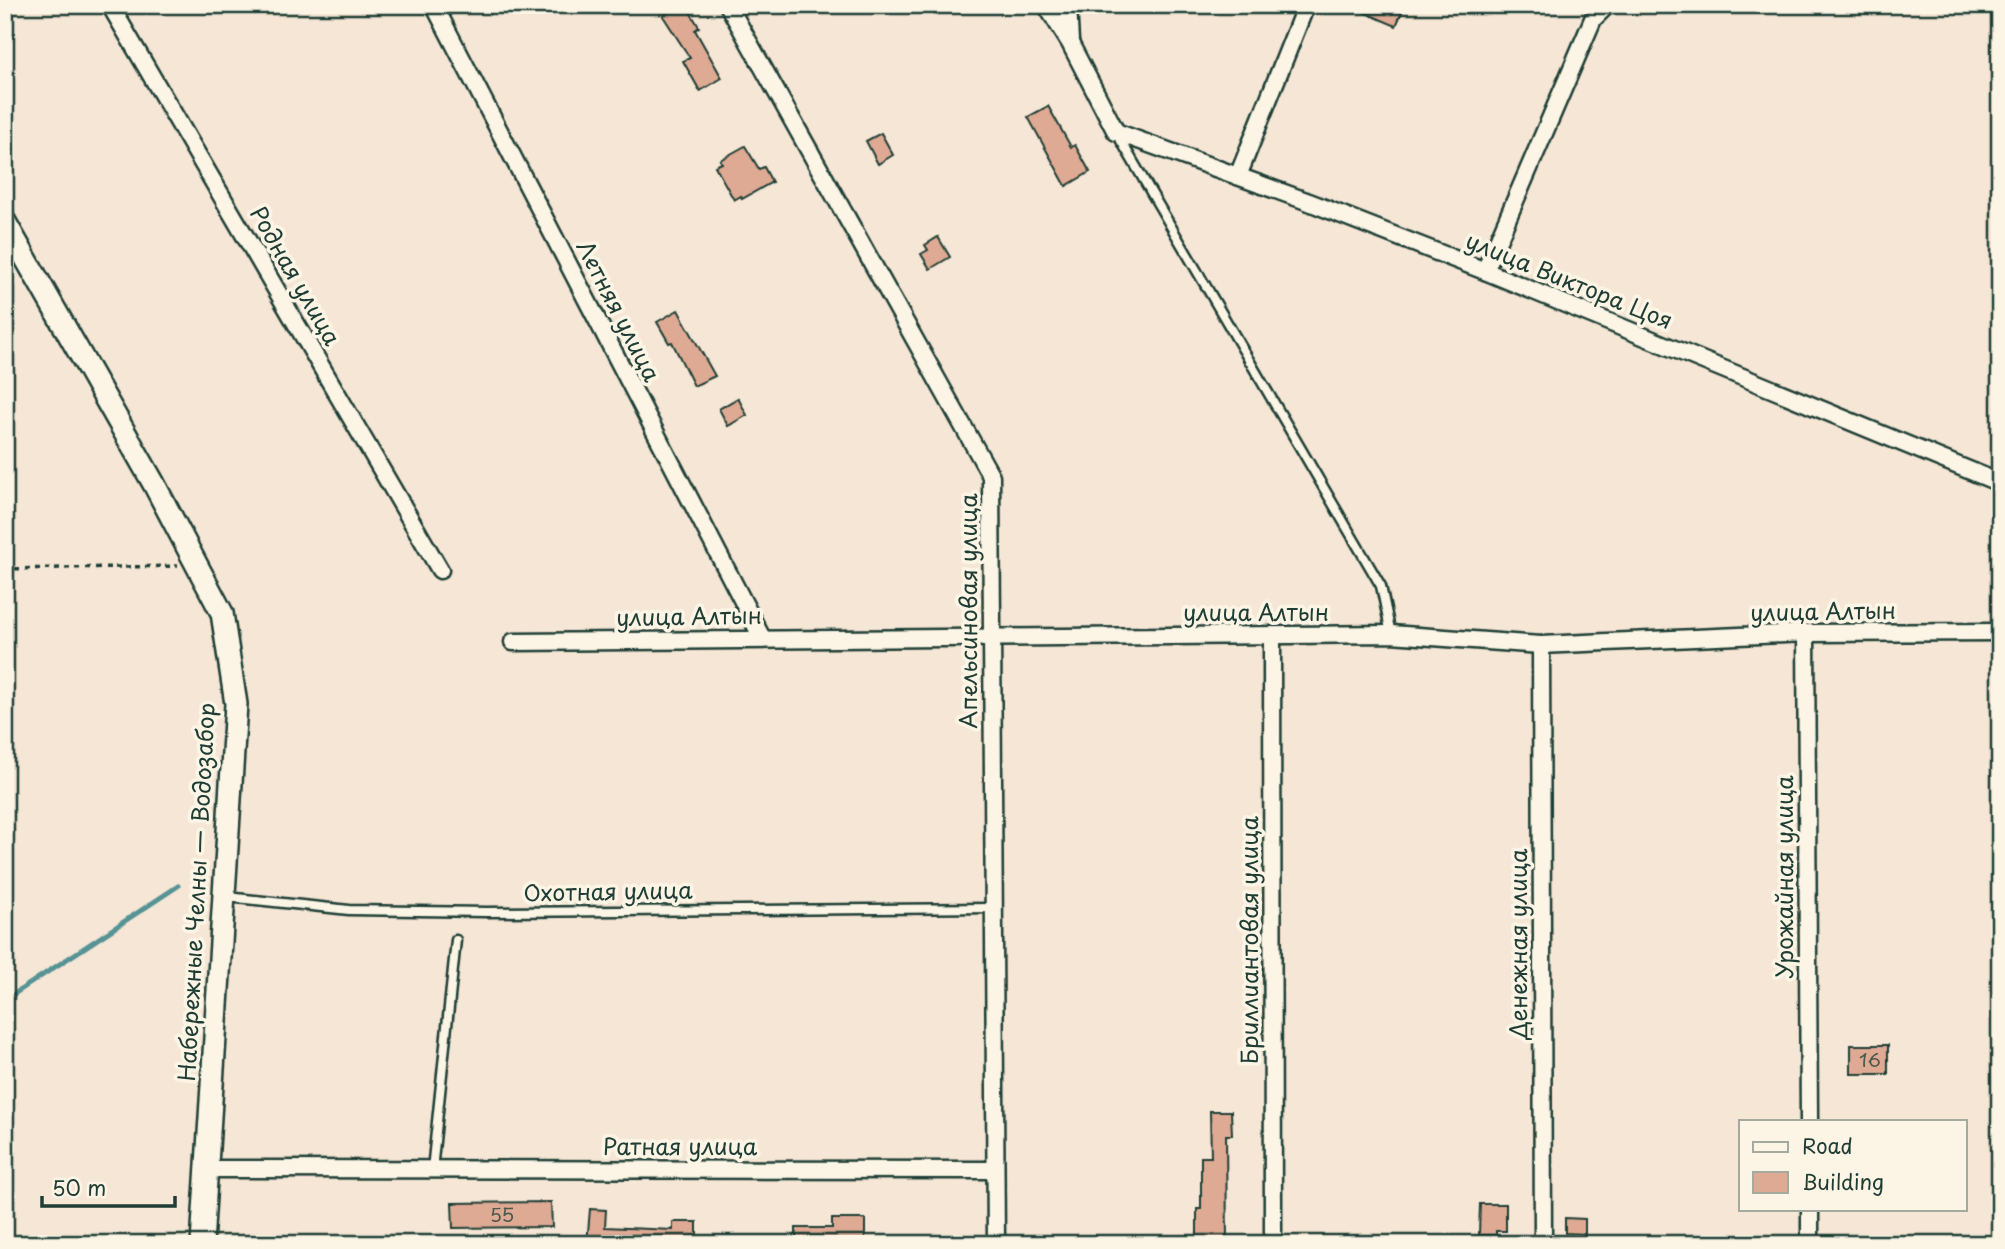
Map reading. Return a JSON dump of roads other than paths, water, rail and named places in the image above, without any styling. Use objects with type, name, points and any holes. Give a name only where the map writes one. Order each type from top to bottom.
[{"type":"main road","name":"Набережные Челны — Водозабор","points":[[5,222],[154,484],[222,613],[236,704],[202,1244]]},
{"type":"street","name":"Родная улица","points":[[110,5],[440,570]]},
{"type":"street","name":"Летняя улица","points":[[434,5],[762,638]]},
{"type":"street","name":"Апельсиновая улица","points":[[728,5],[991,476],[996,1244]]},
{"type":"street","points":[[1046,5],[1070,43],[1116,132]]},
{"type":"street","points":[[1068,5],[1070,43]]},
{"type":"street","points":[[1238,176],[1306,5]]},
{"type":"street","points":[[1485,271],[1593,19],[1607,5]]},
{"type":"street","name":"улица Виктора Цоя","points":[[1116,132],[1485,271],[2000,483]]},
{"type":"street","name":"улица Алтын","points":[[513,642],[1391,634],[1541,645],[1806,633],[2000,632]]},
{"type":"street","name":"Урожайная улица","points":[[1806,633],[1809,1120]]},
{"type":"street","name":"Бриллиантовая улица","points":[[1272,636],[1273,1244]]},
{"type":"street","name":"Денежная улица","points":[[1541,645],[1543,1244]]},
{"type":"street","name":"Ратная улица","points":[[207,1169],[995,1170]]},
{"type":"street","points":[[1810,1210],[1810,1244]]},
{"type":"lane","points":[[1116,132],[1381,586],[1391,634]]},
{"type":"lane","name":"Охотная улица","points":[[224,896],[349,910],[487,912],[994,908]]},
{"type":"lane","points":[[432,1170],[456,940]]},
{"type":"waterway","points":[[5,1000],[178,886]]}]
